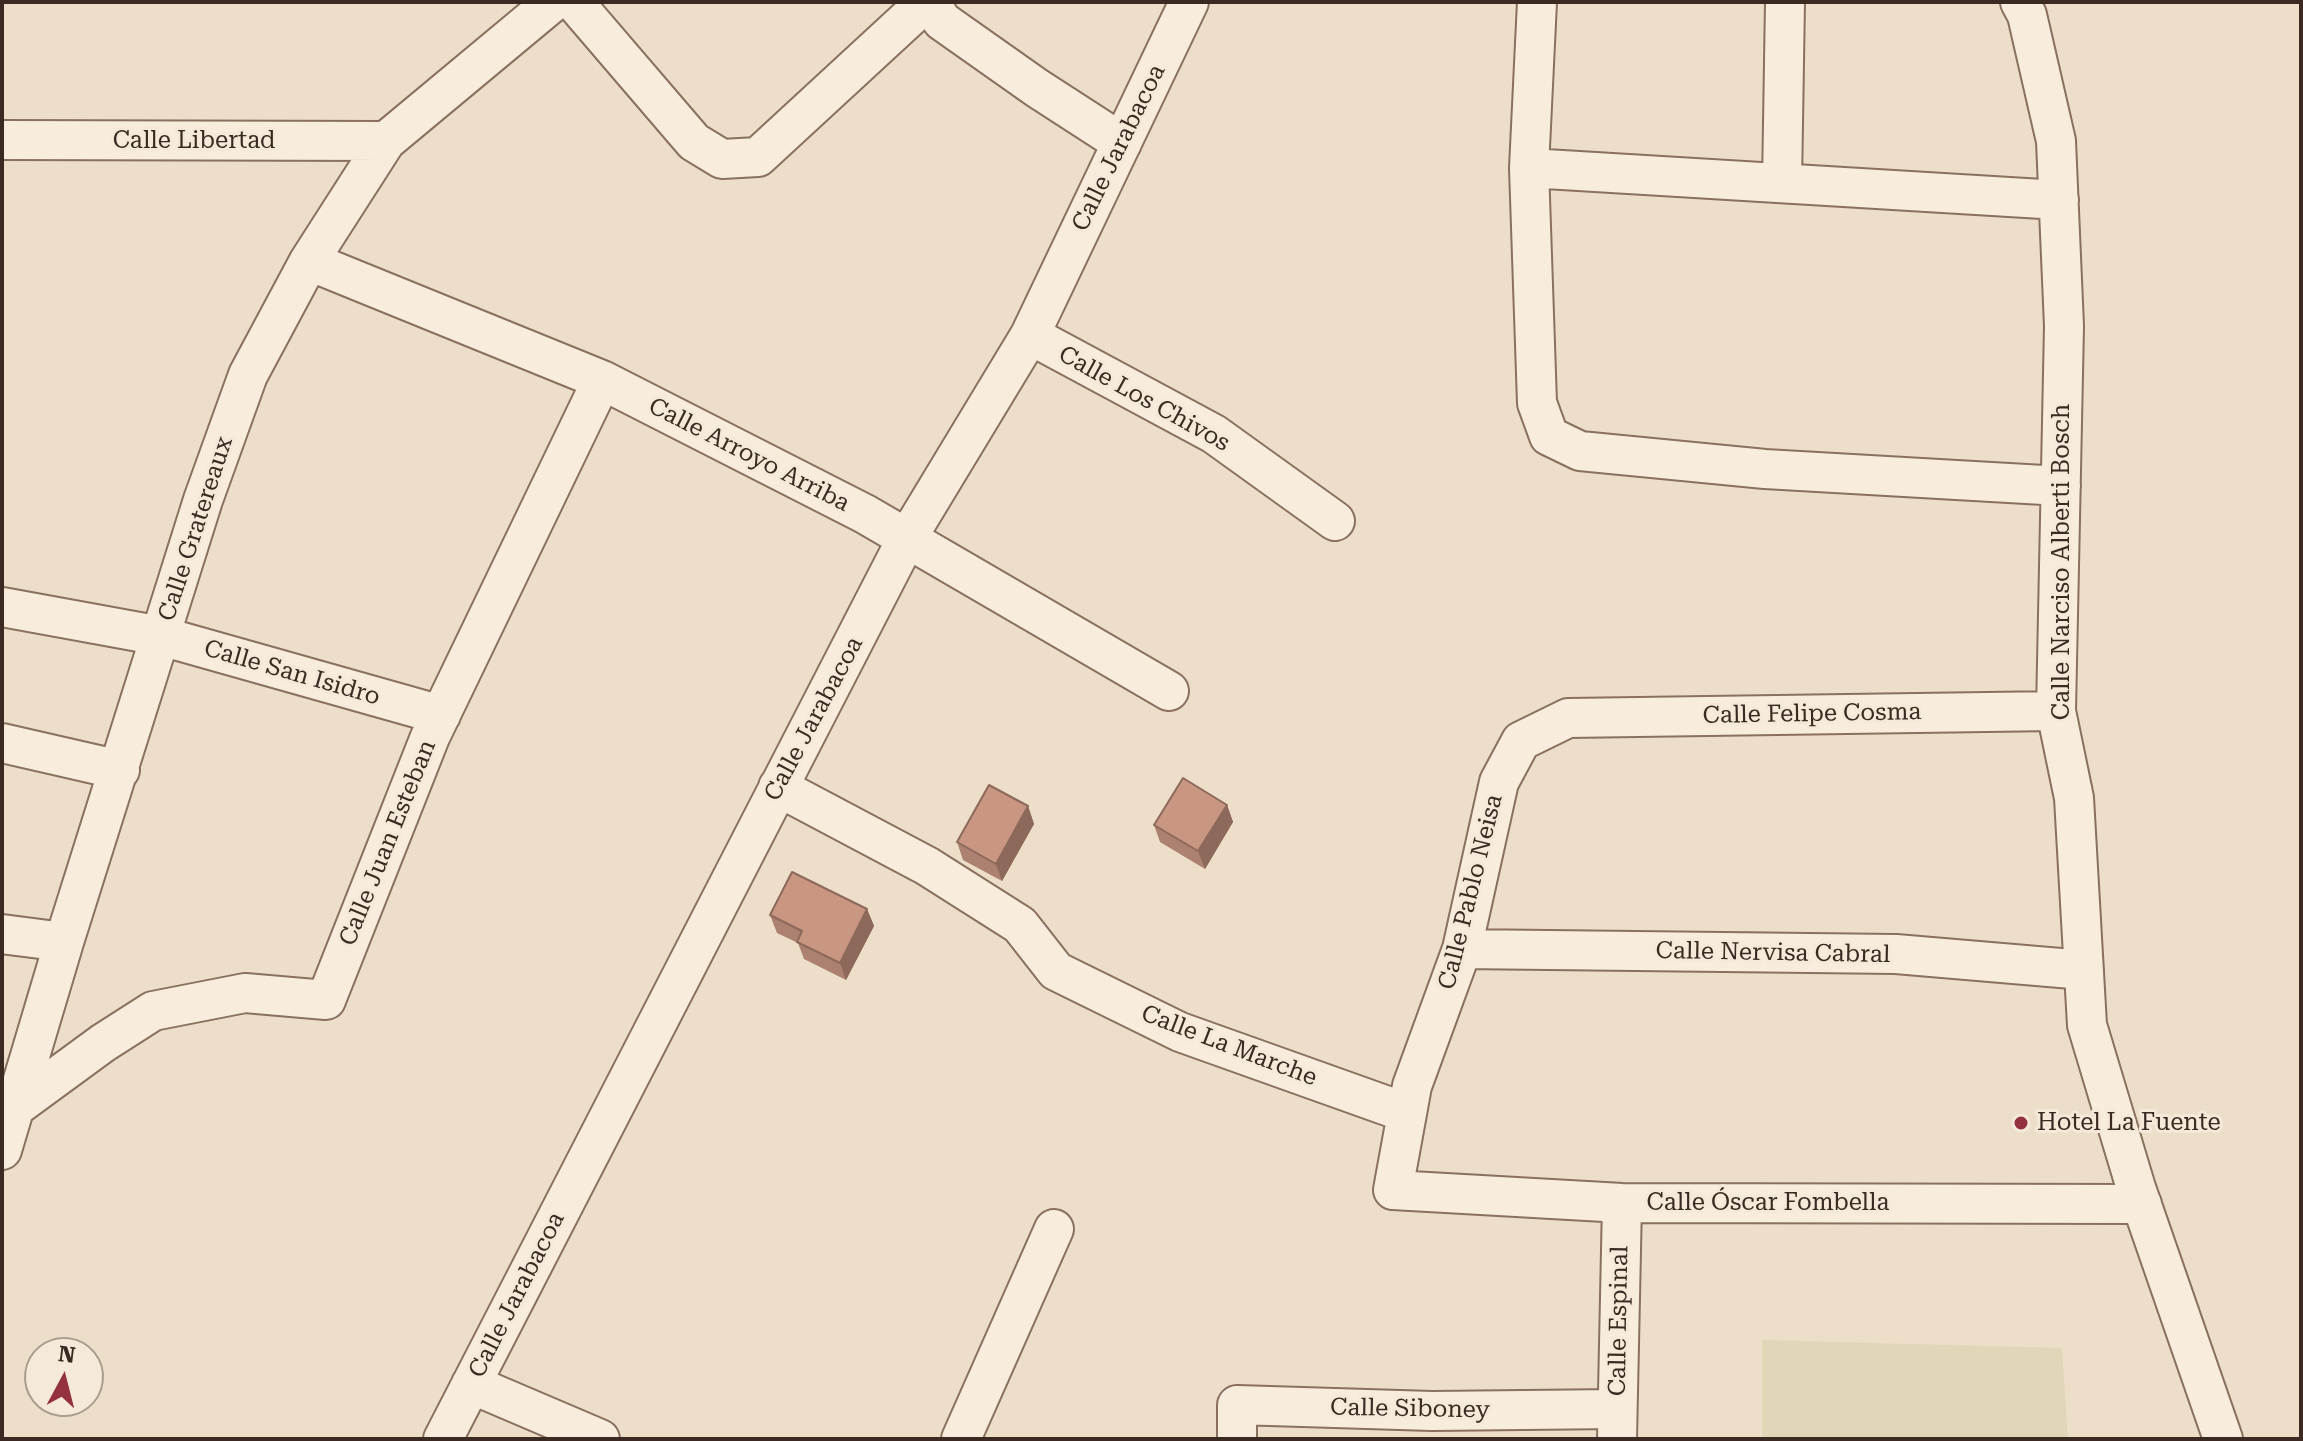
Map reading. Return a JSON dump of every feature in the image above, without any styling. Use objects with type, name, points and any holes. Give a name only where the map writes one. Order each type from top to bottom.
[{"type":"street","name":"Calle Gratereaux","points":[[2,1150],[203,500],[248,375],[309,261],[386,141],[553,2]]},
{"type":"street","points":[[574,2],[694,142],[722,159],[758,157],[928,2],[942,21],[1122,143]]},
{"type":"street","name":"Calle Jarabacoa","points":[[443,1439],[906,540],[1030,335],[1189,2]]},
{"type":"street","points":[[1537,2],[1529,168],[1537,403],[1549,436],[1580,451],[1765,469],[2061,486]]},
{"type":"street","points":[[1782,183],[1785,2]]},
{"type":"street","name":"Calle Narciso Alberti Bosch","points":[[2031,6],[2056,141],[2064,326],[2056,711],[2074,798],[2087,1025],[2142,1204],[2223,1439]]},
{"type":"street","name":"Calle Libertad","points":[[2,140],[386,141]]},
{"type":"street","points":[[1529,168],[2059,200]]},
{"type":"street","name":"Calle Arroyo Arriba","points":[[309,261],[602,380],[865,514],[1169,691]]},
{"type":"street","name":"Calle Los Chivos","points":[[1030,335],[1214,434],[1335,521]]},
{"type":"street","name":"Calle Juan Esteban","points":[[17,1106],[153,1011],[245,993],[326,1000],[441,715],[602,380]]},
{"type":"street","name":"Calle San Isidro","points":[[2,607],[161,636],[441,715]]},
{"type":"street","name":"Calle Felipe Cosma","points":[[1568,718],[2056,711]]},
{"type":"street","name":"Calle Pablo Neisa","points":[[1393,1190],[1412,1086],[1462,949],[1499,782],[1521,741],[1568,718]]},
{"type":"street","points":[[2,743],[120,770]]},
{"type":"street","name":"Calle La Marche","points":[[778,787],[927,866],[1020,925],[1056,971],[1180,1032],[1407,1113]]},
{"type":"street","points":[[2,934],[64,942]]},
{"type":"street","name":"Calle Nervisa Cabral","points":[[1462,949],[1896,954],[2084,970]]},
{"type":"street","name":"Calle Óscar Fombella","points":[[1393,1190],[1622,1203],[2142,1204]]},
{"type":"street","name":"Calle Espinal","points":[[1617,1424],[1622,1203]]},
{"type":"street","points":[[961,1439],[1054,1229]]},
{"type":"street","points":[[471,1384],[600,1439]]},
{"type":"street","name":"Calle Siboney","points":[[1237,1439],[1237,1405],[1433,1425],[1617,1424]]},
{"type":"shaded area","points":[[1762,1340],[2062,1348],[2068,1439],[1762,1439]]},
{"type":"building","points":[[1183,778],[1227,805],[1198,851],[1154,825]]},
{"type":"building","points":[[989,785],[1028,806],[996,864],[957,842]]},
{"type":"building","points":[[792,872],[867,909],[840,963],[797,942],[802,931],[770,915]]},
{"type":"place","name":"Hotel La Fuente","points":[[2021,1123]]}]
